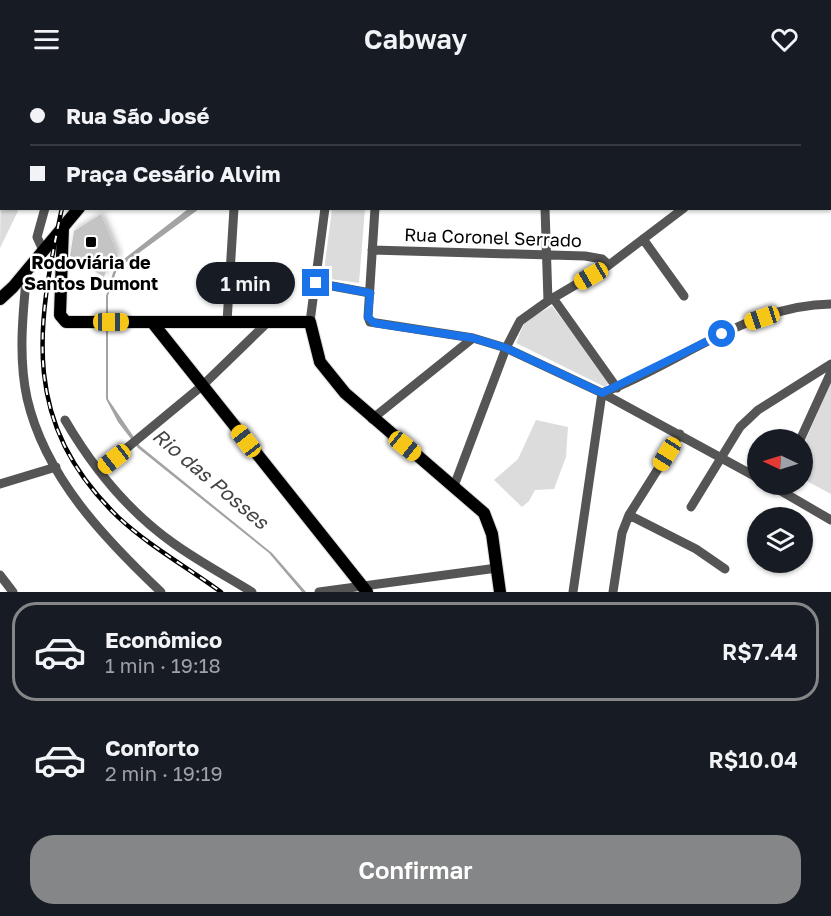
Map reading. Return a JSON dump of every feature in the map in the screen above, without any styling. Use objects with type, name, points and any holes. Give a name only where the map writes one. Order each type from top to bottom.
[{"type":"main road","points":[[0,299],[77,210]]},
{"type":"main road","points":[[63,227],[60,315],[66,322],[310,322],[320,362],[345,393],[372,420],[484,513],[492,534],[501,592]]},
{"type":"main road","points":[[152,322],[364,589]]},
{"type":"street","points":[[43,250],[37,237],[44,210]]},
{"type":"street","points":[[227,322],[234,210]]},
{"type":"street","points":[[310,322],[325,210]]},
{"type":"street","points":[[375,210],[368,317],[374,323],[473,338],[506,348],[602,393],[747,472]]},
{"type":"street","points":[[545,210],[546,253],[551,300],[617,388]]},
{"type":"street","points":[[454,486],[506,348],[520,321],[609,266],[681,210]]},
{"type":"street","points":[[643,239],[684,296]]},
{"type":"street","name":"Rua Coronel Serrado","points":[[372,249],[546,253],[597,257],[609,266]]},
{"type":"street","points":[[27,270],[22,352],[27,399],[56,467],[87,516],[120,554],[161,592]]},
{"type":"street","points":[[316,283],[370,293]]},
{"type":"street","points":[[602,393],[617,388],[740,325],[784,311],[831,304]]},
{"type":"street","points":[[99,471],[203,386],[268,322]]},
{"type":"street","points":[[372,420],[473,338]]},
{"type":"street","points":[[691,507],[719,457],[740,427],[758,410],[831,364]]},
{"type":"street","points":[[805,429],[831,372]]},
{"type":"street","points":[[573,592],[602,393]]},
{"type":"street","points":[[65,420],[99,471],[120,496],[174,544],[252,592]]},
{"type":"street","points":[[613,592],[617,552],[629,515],[680,434]]},
{"type":"street","points":[[0,484],[56,467]]},
{"type":"street","points":[[791,495],[831,520]]},
{"type":"street","points":[[629,515],[696,549],[725,569]]},
{"type":"street","points":[[319,592],[364,589],[497,568]]},
{"type":"street","points":[[0,575],[13,592]]},
{"type":"shaded area","points":[[0,210],[19,210],[0,248]]},
{"type":"shaded area","points":[[187,210],[198,210],[117,269],[108,296],[108,399],[140,446],[272,553],[306,592],[302,592],[269,553],[138,448],[118,422],[106,399],[106,296],[115,266]]},
{"type":"shaded area","points":[[332,210],[365,210],[359,283],[323,278]]},
{"type":"shaded area","points":[[552,306],[610,382],[605,387],[516,343],[525,321]]},
{"type":"shaded area","points":[[831,382],[831,494],[813,484],[813,429],[810,429]]},
{"type":"shaded area","points":[[536,420],[568,427],[566,457],[554,489],[535,490],[529,501],[522,507],[494,480],[518,459]]},
{"type":"building","name":"Rodoviária de Santos Dumont","points":[[101,214],[119,257],[108,265],[104,277],[70,256],[74,231]]},
{"type":"railway","points":[[62,210],[46,294],[43,334],[44,373],[51,410],[65,446],[87,482],[118,517],[155,547],[221,592]]},
{"type":"place","name":"Rodoviária de Santos Dumont","points":[[91,242]]},
{"type":"route","points":[[316,283],[370,293],[368,317],[374,323],[473,338],[506,348],[602,393],[632,381],[722,334]]},
{"type":"water label","name":"Rio das Posses","points":[[211,478]]}]
